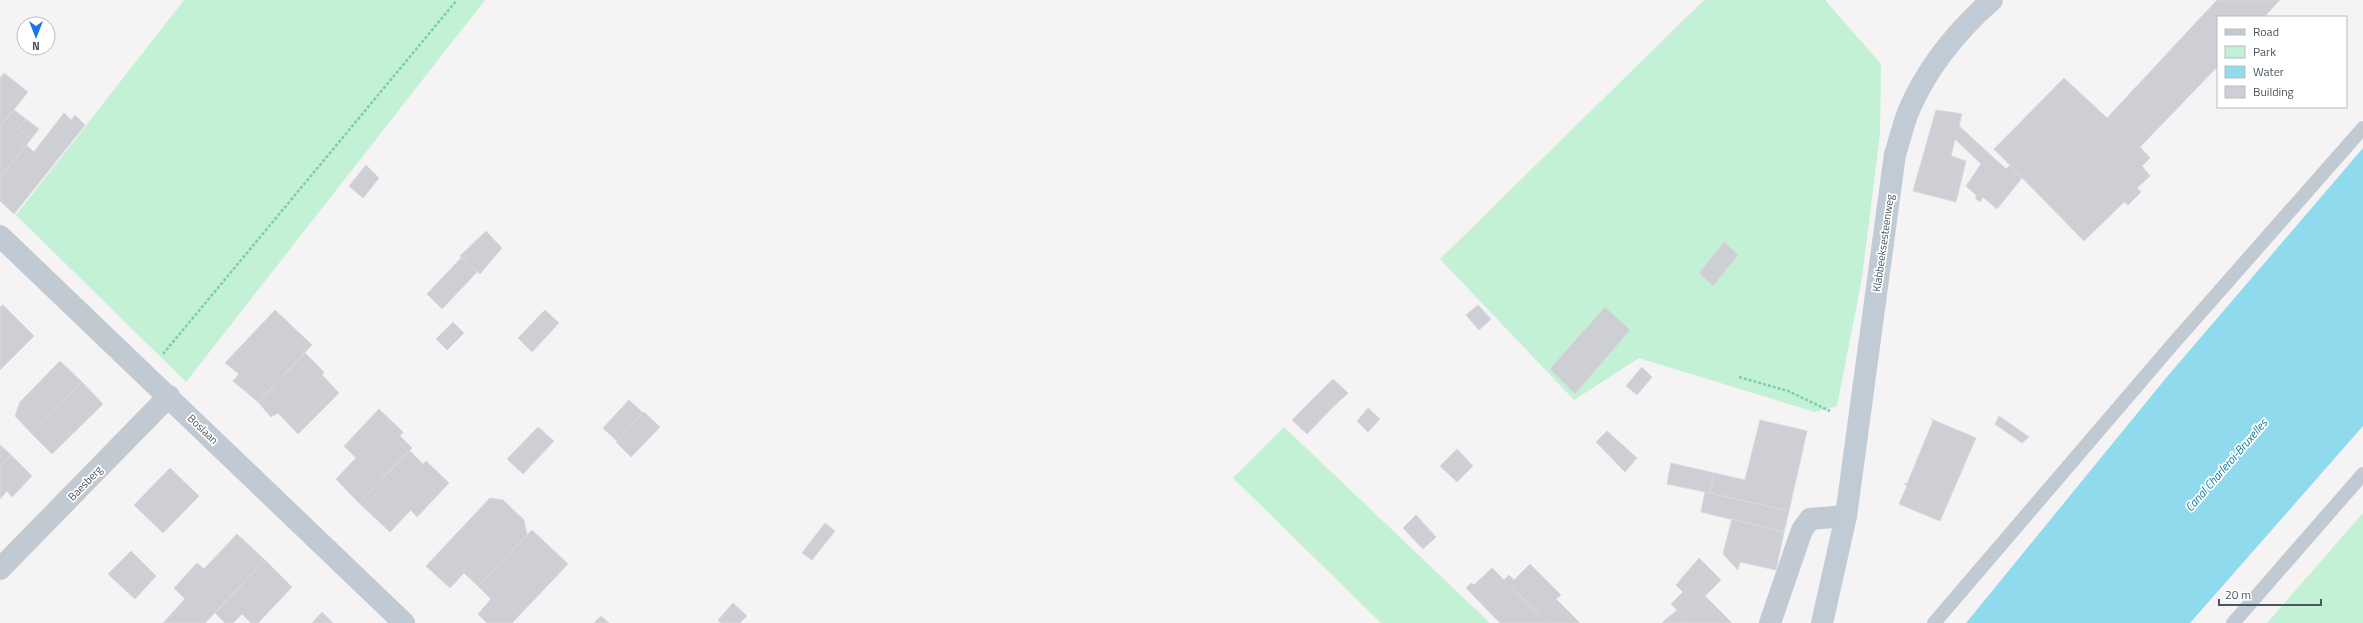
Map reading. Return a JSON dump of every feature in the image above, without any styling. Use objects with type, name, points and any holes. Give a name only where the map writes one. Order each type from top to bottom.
[{"type":"street","name":"Klabbeeksesteenweg","points":[[1822,623],[1846,516],[1895,154],[1908,110],[1930,68],[1992,0]]},
{"type":"street","name":"Boslaan","points":[[0,236],[169,396],[404,623]]},
{"type":"street","name":"Baesberg","points":[[0,569],[169,396]]},
{"type":"street","points":[[1770,623],[1802,530],[1810,519],[1846,516]]},
{"type":"lane","points":[[1934,623],[2172,345],[2363,128]]},
{"type":"lane","points":[[2233,623],[2363,474]]},
{"type":"path","points":[[146,375],[457,0]]},
{"type":"path","points":[[1738,377],[1788,391],[1817,403],[1834,414],[1857,439]]},
{"type":"green space","points":[[184,0],[485,0],[186,382],[16,215]]},
{"type":"green space","points":[[1704,0],[1825,0],[1881,64],[1880,134],[1862,278],[1837,406],[1815,412],[1639,358],[1574,400],[1440,259]]},
{"type":"green space","points":[[1284,427],[1490,623],[1381,623],[1233,478]]},
{"type":"green space","points":[[2363,513],[2363,623],[2267,623]]},
{"type":"water","name":"Canal Charleroi-Bruxelles","points":[[2363,148],[2363,426],[2190,623],[1966,623],[2166,378]]},
{"type":"building","points":[[2217,0],[2280,0],[2265,16],[2217,16],[2217,67],[2140,147],[2150,158],[2142,166],[2150,176],[2137,188],[2141,192],[2128,205],[2124,202],[2084,241],[1994,149],[2064,78],[2107,118]]},
{"type":"building","points":[[4,73],[28,92],[0,127],[0,78]]},
{"type":"building","points":[[14,110],[26,119],[18,129],[31,139],[0,178],[0,127]]},
{"type":"building","points":[[1936,110],[1962,114],[1959,126],[2006,169],[2010,165],[2022,178],[1997,209],[1983,197],[1980,202],[1975,198],[1977,196],[1966,186],[1981,164],[1955,139],[1951,156],[1966,161],[1956,202],[1913,191]]},
{"type":"building","points":[[64,113],[71,120],[75,115],[85,125],[14,214],[0,201],[0,178],[26,145],[34,152]]},
{"type":"building","points":[[26,119],[39,129],[31,139],[18,129]]},
{"type":"building","points":[[366,165],[379,178],[363,198],[349,186]]},
{"type":"building","points":[[486,231],[502,248],[480,274],[460,256]]},
{"type":"building","points":[[1724,242],[1738,255],[1713,286],[1699,273]]},
{"type":"building","points":[[462,257],[477,272],[442,309],[427,294]]},
{"type":"building","points":[[3,305],[34,336],[0,370],[0,307]]},
{"type":"building","points":[[1478,305],[1491,319],[1479,330],[1466,315]]},
{"type":"building","points":[[1605,307],[1630,330],[1575,394],[1550,369]]},
{"type":"building","points":[[275,310],[312,345],[258,402],[233,381],[239,374],[225,363]]},
{"type":"building","points":[[545,310],[559,323],[532,352],[518,338]]},
{"type":"building","points":[[453,322],[464,333],[447,350],[436,339]]},
{"type":"building","points":[[305,353],[324,372],[322,375],[339,393],[298,434],[278,413],[271,417],[258,402]]},
{"type":"building","points":[[60,361],[82,382],[32,434],[15,416],[20,402]]},
{"type":"building","points":[[1642,367],[1652,377],[1637,395],[1626,386]]},
{"type":"building","points":[[1333,379],[1348,393],[1332,408],[1318,394]]},
{"type":"building","points":[[82,382],[103,404],[52,454],[32,434]]},
{"type":"building","points":[[1318,394],[1332,408],[1307,434],[1292,420]]},
{"type":"building","points":[[629,400],[643,413],[617,441],[603,428]]},
{"type":"building","points":[[1368,408],[1380,419],[1368,432],[1357,421]]},
{"type":"building","points":[[379,409],[403,432],[400,436],[412,448],[359,503],[336,479],[356,458],[344,446]]},
{"type":"building","points":[[644,412],[660,427],[631,457],[616,442]]},
{"type":"building","points":[[1999,416],[2029,437],[2022,443],[1995,424]]},
{"type":"building","points":[[1931,419],[1976,438],[1940,521],[1899,504],[1907,486],[1904,484],[1907,484],[1933,421]]},
{"type":"building","points":[[1760,420],[1807,431],[1789,511],[1710,493],[1714,473],[1745,480]]},
{"type":"building","points":[[538,427],[554,441],[523,474],[507,459]]},
{"type":"building","points":[[1607,431],[1637,458],[1625,472],[1596,442]]},
{"type":"building","points":[[0,445],[11,455],[0,467]]},
{"type":"building","points":[[1457,449],[1473,466],[1457,482],[1440,466]]},
{"type":"building","points":[[409,450],[423,464],[426,461],[449,483],[417,517],[411,510],[390,532],[359,503]]},
{"type":"building","points":[[11,455],[32,476],[12,497],[7,491],[0,499],[0,467]]},
{"type":"building","points":[[1671,463],[1714,473],[1710,493],[1667,484]]},
{"type":"building","points":[[170,468],[199,496],[163,533],[134,505]]},
{"type":"building","points":[[1705,492],[1789,511],[1784,532],[1701,512]]},
{"type":"building","points":[[490,498],[503,500],[524,520],[527,535],[478,586],[464,573],[450,588],[426,566]]},
{"type":"building","points":[[1416,515],[1436,537],[1423,549],[1403,528]]},
{"type":"building","points":[[1732,519],[1784,532],[1776,570],[1740,562],[1738,570],[1723,554]]},
{"type":"building","points":[[825,523],[835,531],[812,560],[802,553]]},
{"type":"building","points":[[532,530],[568,564],[512,623],[487,623],[478,614],[491,599],[478,586]]},
{"type":"building","points":[[237,534],[265,560],[205,623],[163,623],[185,599],[174,588],[197,563],[204,569]]},
{"type":"building","points":[[131,551],[156,576],[135,599],[108,574]]},
{"type":"building","points":[[1699,558],[1721,580],[1705,596],[1732,623],[1690,623],[1671,604],[1683,592],[1676,585]]},
{"type":"building","points":[[265,560],[292,587],[258,623],[251,623],[242,614],[233,623],[225,623],[215,613]]},
{"type":"building","points":[[1530,564],[1561,595],[1556,599],[1580,623],[1548,623],[1504,580],[1509,575],[1514,580]]},
{"type":"building","points":[[1492,568],[1548,623],[1500,623],[1466,588],[1471,583],[1474,585]]},
{"type":"building","points":[[733,603],[747,616],[740,623],[721,623],[718,620]]},
{"type":"building","points":[[1677,610],[1690,623],[1662,623],[1665,620]]},
{"type":"building","points":[[322,612],[333,623],[312,623]]},
{"type":"building","points":[[601,616],[609,623],[594,623]]}]
